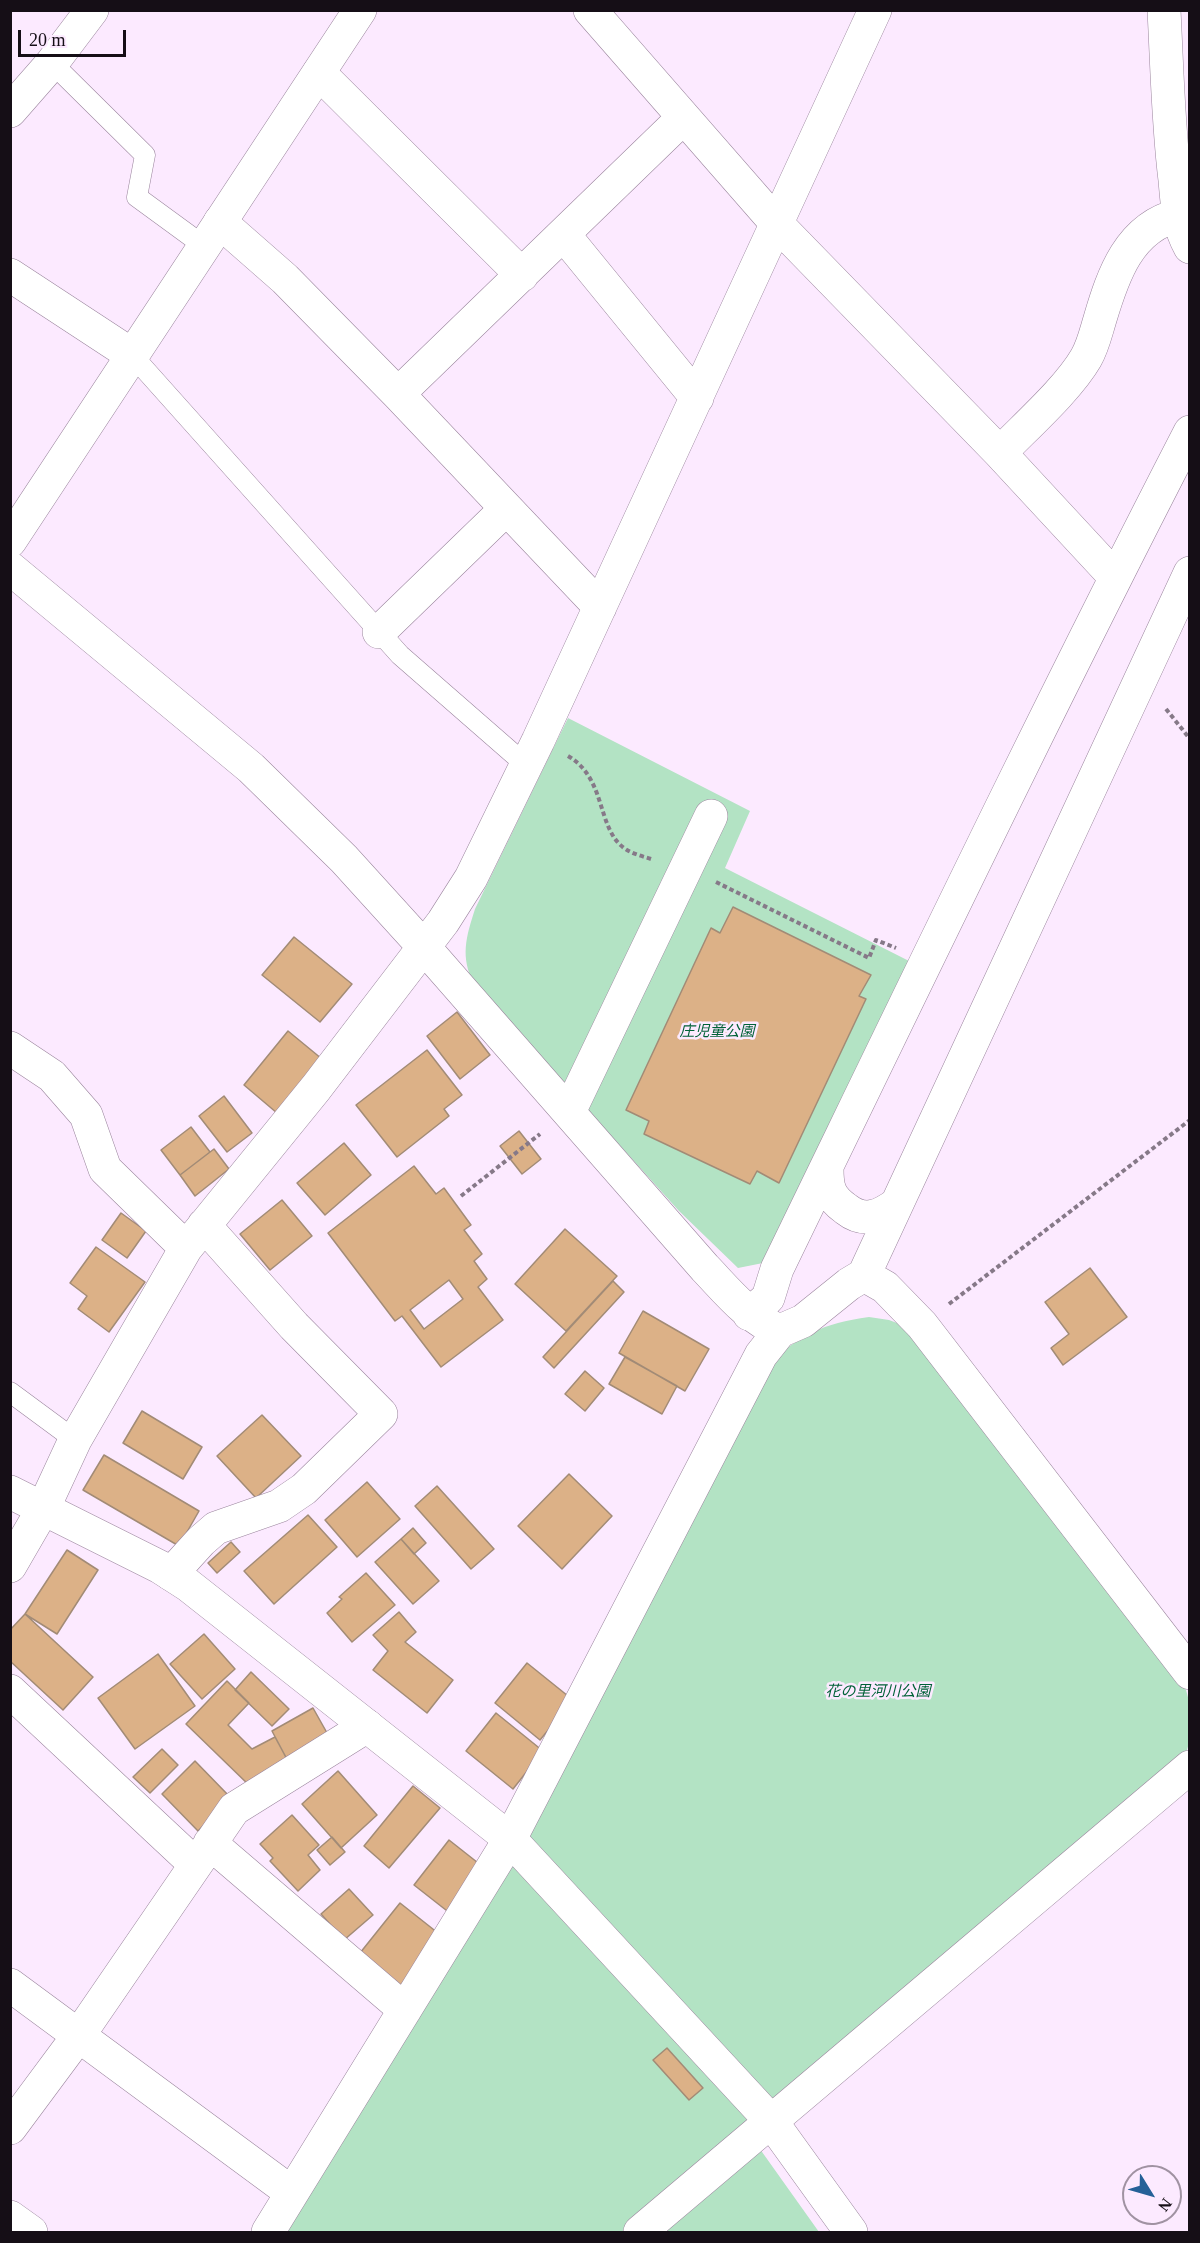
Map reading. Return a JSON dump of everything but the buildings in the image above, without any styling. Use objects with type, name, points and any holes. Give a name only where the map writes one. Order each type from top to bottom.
[{"type":"street","points":[[10,111],[52,63],[92,10]]},
{"type":"street","points":[[10,541],[360,10]]},
{"type":"street","points":[[590,10],[777,224],[1000,453],[1115,577]]},
{"type":"street","points":[[10,1566],[43,1509],[75,1440],[195,1237],[316,1088],[459,900],[471,879],[600,607],[875,10]]},
{"type":"street","points":[[1164,10],[1172,158],[1183,235],[1190,247]]},
{"type":"street","points":[[319,73],[522,275]]},
{"type":"street","points":[[398,394],[683,118]]},
{"type":"street","points":[[1000,453],[1071,379],[1087,357],[1115,275],[1130,246],[1156,224],[1179,215]]},
{"type":"street","points":[[212,234],[285,279],[398,394],[600,607]]},
{"type":"street","points":[[564,235],[697,398]]},
{"type":"street","points":[[10,275],[132,356]]},
{"type":"street","points":[[749,1314],[768,1298],[777,1269],[927,961],[1115,577],[1190,432]]},
{"type":"street","points":[[379,632],[506,509]]},
{"type":"street","points":[[10,568],[252,768],[344,859],[705,1268],[749,1314],[763,1324],[780,1331]]},
{"type":"street","points":[[268,2232],[510,1839],[761,1355],[780,1331],[803,1321],[849,1284],[864,1275],[1190,573]]},
{"type":"street","points":[[569,1112],[711,816]]},
{"type":"street","points":[[10,1048],[52,1076],[86,1115],[105,1169],[195,1237],[294,1326],[381,1414],[303,1490],[279,1506],[216,1528],[201,1540],[171,1574]]},
{"type":"street","points":[[827,1168],[829,1188],[833,1198],[850,1212],[860,1217],[873,1218],[884,1214],[897,1204]]},
{"type":"street","points":[[864,1275],[885,1287],[922,1325],[1190,1673]]},
{"type":"street","points":[[10,1492],[171,1574],[218,1608],[510,1839],[778,2131],[851,2232]]},
{"type":"street","points":[[10,1691],[203,1853],[405,2010]]},
{"type":"street","points":[[10,2128],[79,2035],[234,1809],[367,1726]]},
{"type":"street","points":[[640,2232],[778,2131],[1190,1767]]},
{"type":"street","points":[[10,1985],[292,2193]]},
{"type":"street","points":[[10,2217],[31,2232]]},
{"type":"lane","points":[[52,63],[145,155],[136,197],[212,234]]},
{"type":"lane","points":[[132,356],[400,655],[435,687],[532,753]]},
{"type":"lane","points":[[10,1392],[75,1440]]},
{"type":"path","points":[[532,753],[568,756],[583,767],[598,792],[609,827],[616,840],[635,854],[685,870],[869,958],[876,940],[927,961]]},
{"type":"path","points":[[461,1196],[569,1112]]},
{"type":"path","points":[[922,1325],[1190,1120]]},
{"type":"green space","name":"庄児童公園","points":[[568,718],[750,811],[725,868],[913,963],[773,1261],[738,1268],[679,1211],[474,984],[470,974],[466,947],[475,909]]},
{"type":"green space","name":"花の里河川公園","points":[[869,1317],[889,1320],[910,1328],[1076,1537],[1186,1690],[1191,1722],[1186,1753],[745,2128],[819,2232],[280,2232],[767,1365],[791,1345],[813,1332],[838,1323]]}]
